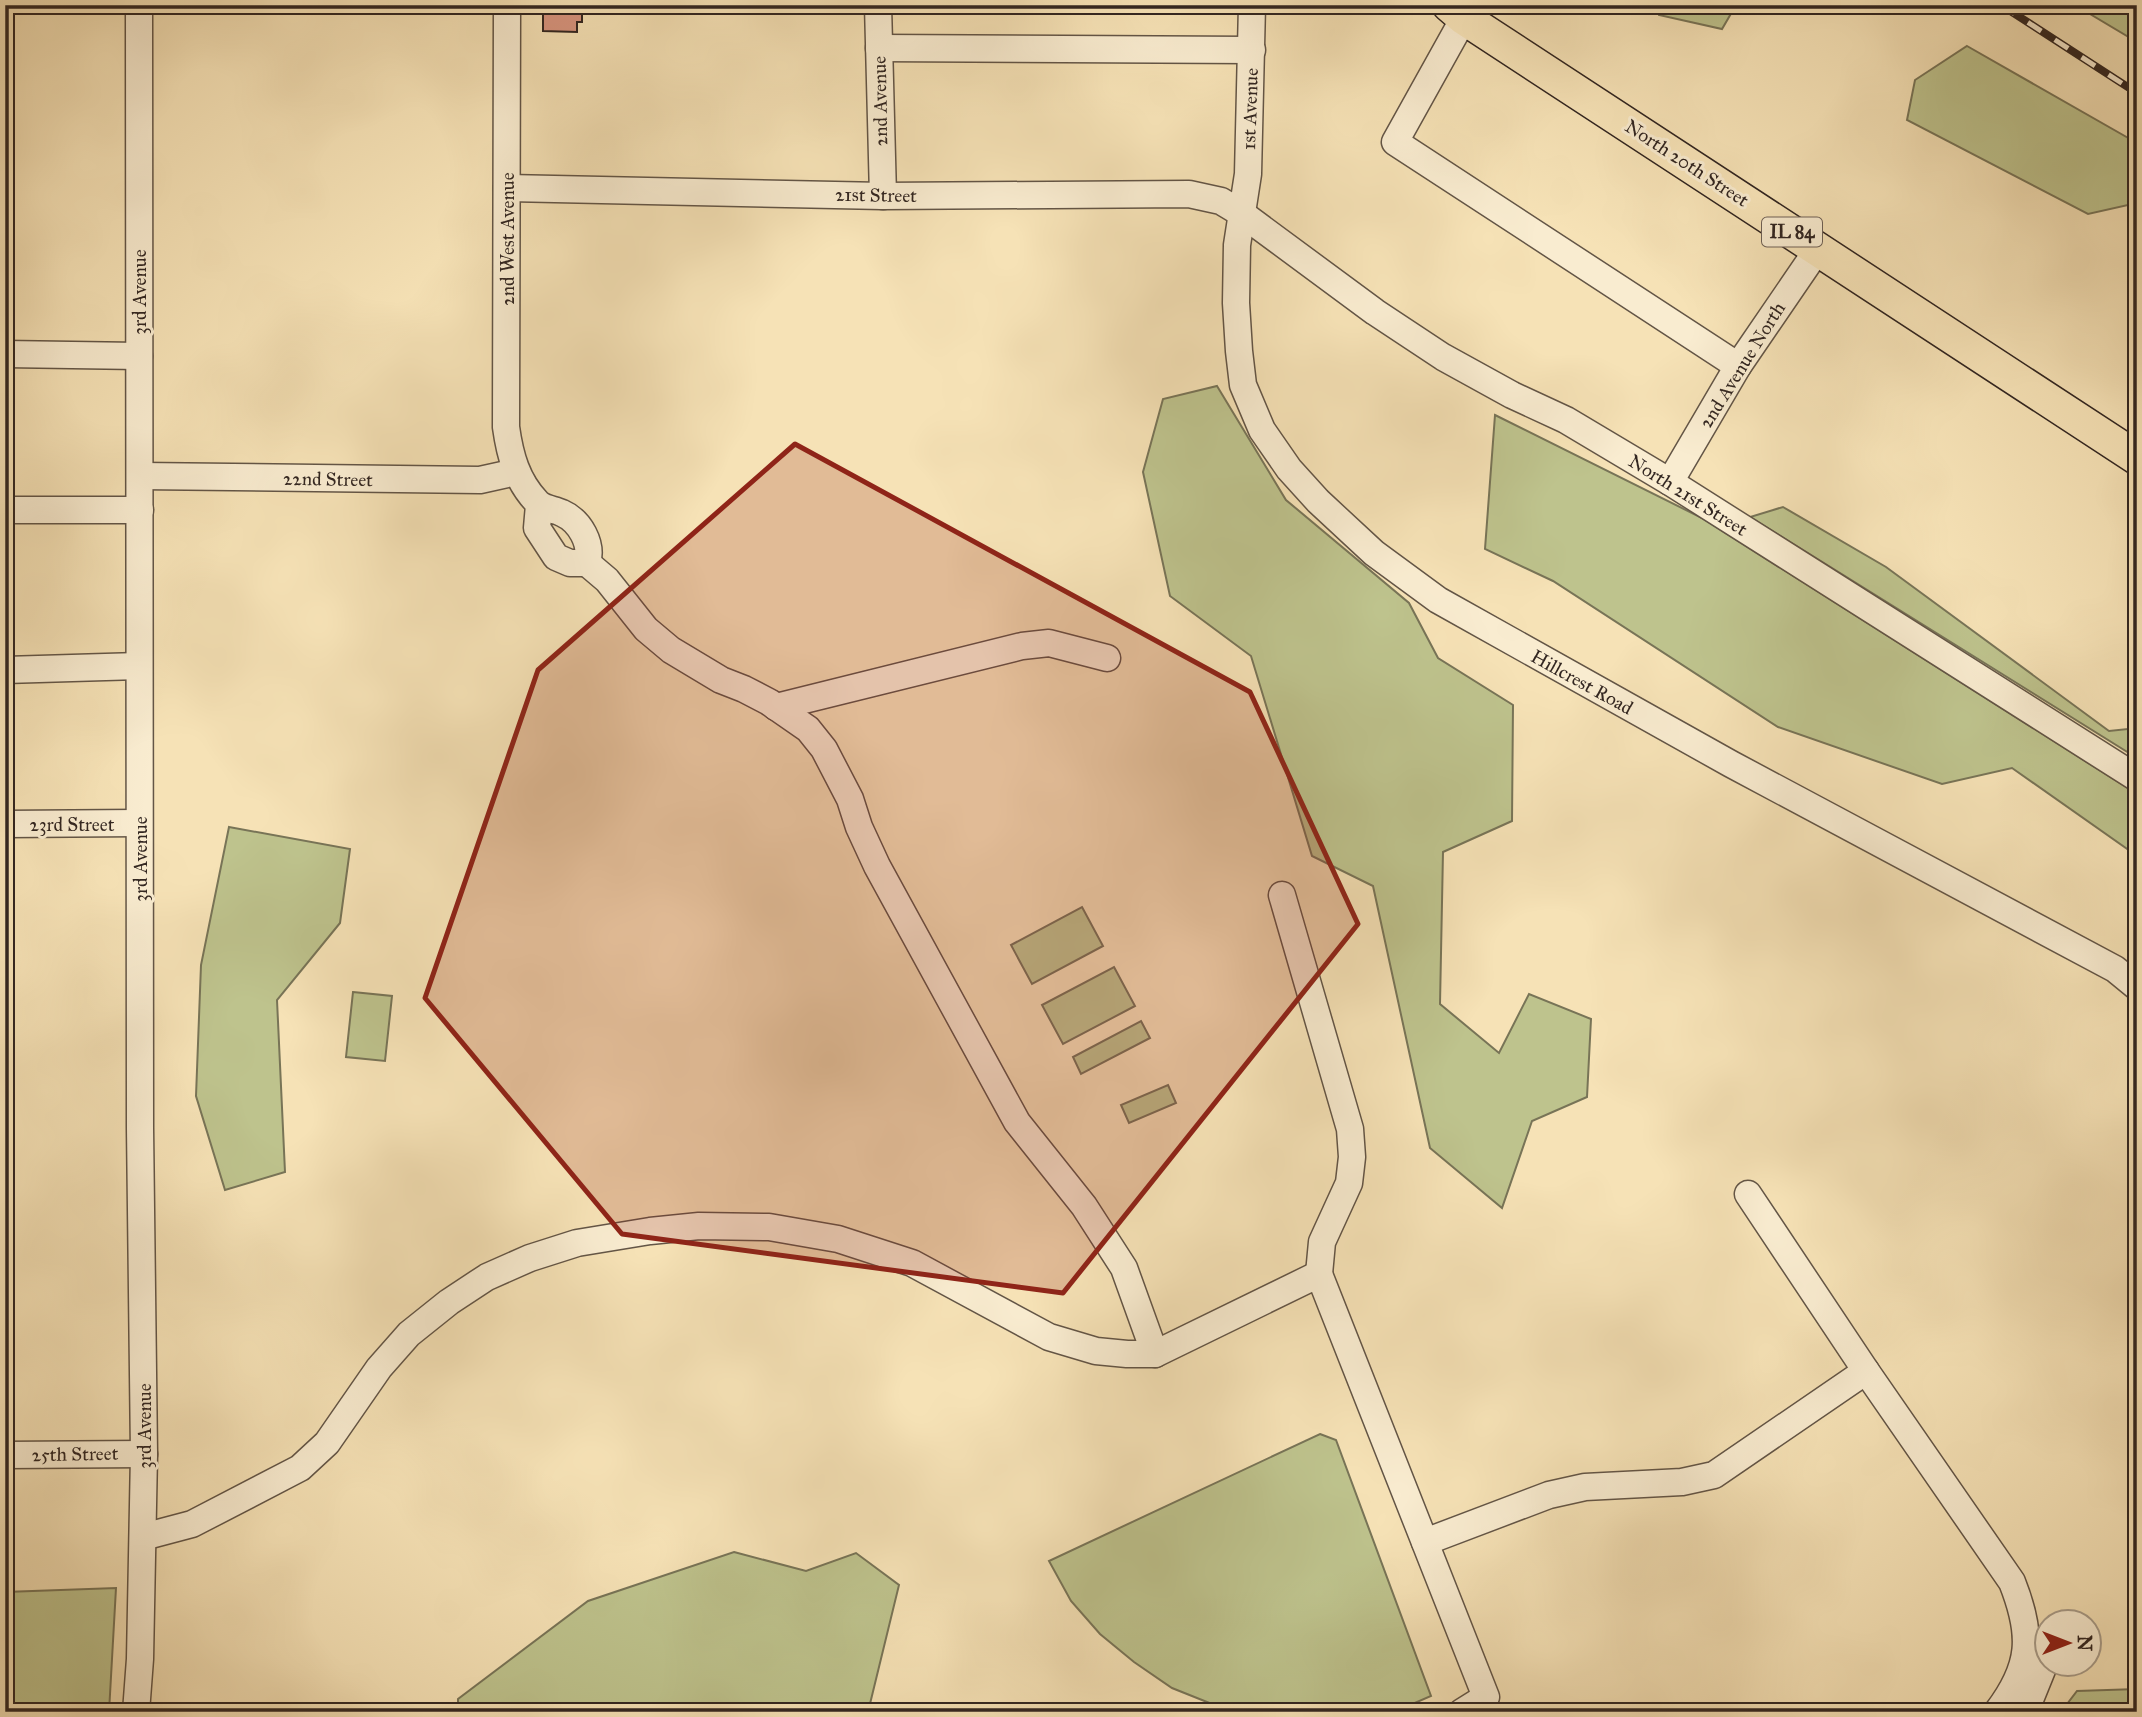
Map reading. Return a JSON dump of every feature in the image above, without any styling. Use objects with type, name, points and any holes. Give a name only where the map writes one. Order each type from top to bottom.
[{"type":"main road","name":"North 20th Street","points":[[1456,11],[2137,458]]},
{"type":"street","name":"3rd Avenue","points":[[136,1712],[141,1658],[144,1454],[139,823],[139,5]]},
{"type":"street","name":"2nd West Avenue","points":[[507,5],[506,427],[509,452],[516,472]]},
{"type":"street","name":"2nd Avenue","points":[[878,5],[883,196]]},
{"type":"street","name":"1st Avenue","points":[[1241,213],[1248,174],[1252,5]]},
{"type":"street","points":[[1456,11],[1395,142],[1738,366]]},
{"type":"street","points":[[879,48],[1252,50]]},
{"type":"street","name":"21st Street","points":[[507,188],[883,196],[1189,194],[1221,201],[1241,213]]},
{"type":"street","name":"North 21st Street","points":[[1241,213],[1375,313],[1443,357],[1566,421],[1670,482],[2137,778]]},
{"type":"street","name":"Hillcrest Road","points":[[1241,213],[1237,244],[1236,303],[1243,385],[1262,430],[1289,469],[1318,501],[1374,553],[1438,600],[1554,667],[1939,877],[2115,969],[2137,987]]},
{"type":"street","name":"2nd Avenue North","points":[[1670,482],[1738,366],[1818,249]]},
{"type":"street","points":[[5,354],[139,356]]},
{"type":"street","points":[[516,472],[539,505],[537,528],[556,557],[570,563],[587,563],[607,580],[646,629],[671,650],[721,681],[744,689],[776,707],[808,729],[824,749],[850,799],[859,827],[877,866],[1017,1122],[1084,1206],[1124,1268],[1156,1353]]},
{"type":"street","name":"22nd Street","points":[[140,476],[480,480],[516,472]]},
{"type":"street","points":[[5,510],[140,510]]},
{"type":"street","points":[[776,707],[1021,646],[1049,643],[1107,658]]},
{"type":"street","points":[[5,670],[139,666]]},
{"type":"street","name":"23rd Street","points":[[5,824],[139,823]]},
{"type":"street","points":[[1282,895],[1350,1129],[1352,1157],[1349,1183],[1322,1242],[1319,1273],[1486,1697],[1462,1712]]},
{"type":"street","points":[[1748,1194],[2012,1583],[2021,1605],[2026,1635],[2026,1657],[2019,1675],[1997,1712]]},
{"type":"street","points":[[143,1537],[192,1524],[300,1468],[327,1443],[379,1368],[409,1334],[449,1302],[487,1277],[530,1258],[577,1243],[699,1226],[769,1227],[838,1239],[912,1263],[1049,1337],[1096,1351],[1127,1354],[1156,1353],[1319,1273]]},
{"type":"street","points":[[1425,1542],[1561,1492],[1585,1487],[1682,1482],[1714,1475],[1866,1371]]},
{"type":"street","name":"25th Street","points":[[5,1455],[144,1454]]},
{"type":"street","points":[[2025,1712],[2044,1665],[2026,1635]]},
{"type":"highlighted area","points":[[795,444],[1250,692],[1358,924],[1063,1293],[622,1234],[425,998],[538,670]]},
{"type":"green space","points":[[1659,5],[1736,5],[1722,29],[1659,15]]},
{"type":"green space","points":[[2075,5],[2137,5],[2137,42]]},
{"type":"green space","points":[[1967,46],[2137,143],[2137,203],[2088,214],[1907,120],[1915,80]]},
{"type":"green space","points":[[1217,386],[1286,500],[1409,603],[1438,658],[1513,705],[1512,821],[1443,852],[1440,1004],[1499,1053],[1529,994],[1591,1019],[1587,1097],[1532,1121],[1502,1208],[1430,1148],[1373,886],[1312,856],[1251,656],[1170,596],[1143,472],[1163,399]]},
{"type":"green space","points":[[1495,415],[1702,518],[2137,794],[2137,860],[2130,851],[2012,768],[1942,784],[1778,727],[1553,581],[1485,549]]},
{"type":"green space","points":[[1783,507],[1886,567],[2109,731],[2137,728],[2137,758],[1750,517]]},
{"type":"green space","points":[[229,827],[350,849],[340,923],[277,1000],[285,1172],[225,1190],[196,1096],[201,965]]},
{"type":"green space","points":[[1082,907],[1103,946],[1032,984],[1011,945]]},
{"type":"green space","points":[[1114,967],[1135,1006],[1063,1044],[1042,1005]]},
{"type":"green space","points":[[353,992],[392,996],[385,1061],[346,1057]]},
{"type":"green space","points":[[1141,1021],[1150,1038],[1081,1074],[1073,1057]]},
{"type":"green space","points":[[1168,1085],[1176,1103],[1129,1123],[1121,1105]]},
{"type":"green space","points":[[1320,1434],[1336,1440],[1431,1696],[1394,1712],[1240,1712],[1172,1688],[1100,1634],[1071,1601],[1049,1561]]},
{"type":"green space","points":[[734,1552],[806,1571],[856,1553],[899,1585],[868,1712],[458,1712],[458,1699],[588,1601]]},
{"type":"green space","points":[[116,1588],[109,1712],[5,1712],[5,1592]]},
{"type":"green space","points":[[2137,1689],[2137,1712],[2061,1712],[2077,1691]]},
{"type":"building","points":[[543,5],[582,5],[582,22],[577,22],[577,32],[543,31]]},
{"type":"railway","points":[[2001,5],[2137,93]]}]
